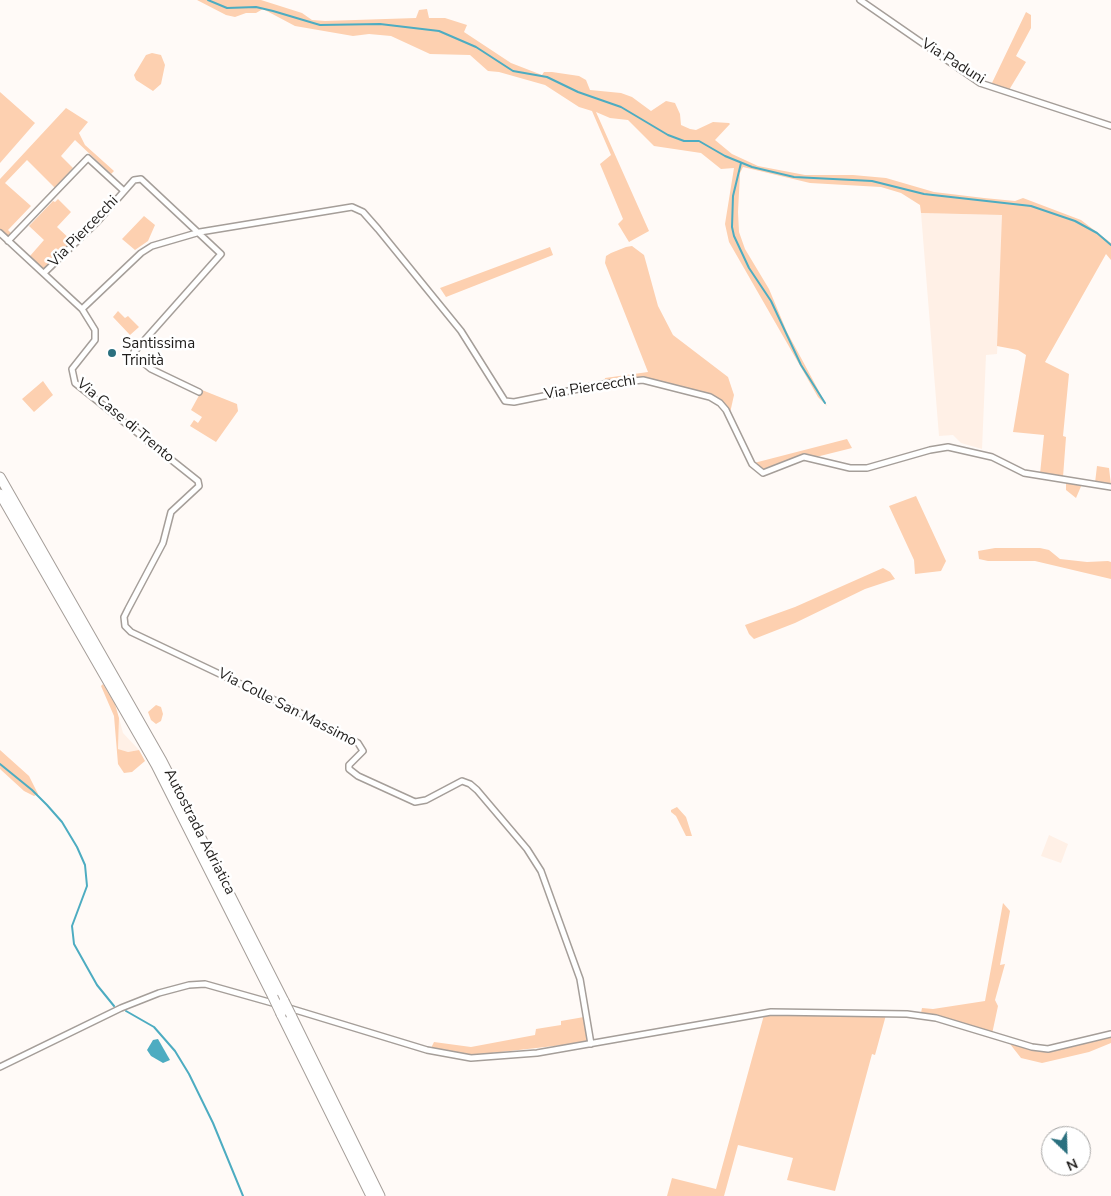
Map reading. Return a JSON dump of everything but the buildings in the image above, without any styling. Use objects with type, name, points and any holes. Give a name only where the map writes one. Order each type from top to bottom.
[{"type":"highway","name":"Autostrada Adriatica","points":[[0,478],[162,761],[284,1001],[286,1014],[371,1196]]},
{"type":"highway","name":"Autostrada Adriatica","points":[[0,494],[156,766],[273,997],[286,1014],[380,1196]]},
{"type":"street","name":"Via Paduni","points":[[860,0],[980,83],[1111,126]]},
{"type":"street","name":"Via Piercecchi","points":[[8,240],[88,158],[124,191]]},
{"type":"street","name":"Via Piercecchi","points":[[44,273],[97,222],[134,180],[142,179],[200,232]]},
{"type":"street","name":"Via Piercecchi","points":[[82,309],[141,253],[152,246],[200,232],[352,207],[363,212],[461,331],[505,401],[514,402],[603,384],[643,380],[710,397],[720,403],[726,410],[752,464],[763,473],[804,457],[850,468],[867,468],[930,450],[948,447],[992,457],[1024,473],[1111,487]]},
{"type":"street","name":"Via Case di Trento","points":[[0,232],[82,309],[97,336],[94,343],[72,369],[75,383],[194,477],[199,486],[171,512],[163,543],[124,617],[124,626]]},
{"type":"street","points":[[199,392],[151,369],[135,356],[134,352],[220,258],[219,250],[200,232]]},
{"type":"street","name":"Via Colle San Massimo","points":[[124,626],[131,632],[285,705],[358,743],[362,747],[362,754],[349,765],[349,769],[415,802],[426,800],[462,781],[470,784],[477,790],[527,849],[541,871],[580,979],[591,1044]]},
{"type":"street","points":[[0,1067],[136,1002],[174,989],[205,984],[427,1050],[471,1058],[537,1053],[771,1012],[907,1014],[936,1018],[1032,1047],[1048,1049],[1111,1034]]},
{"type":"shaded area","points":[[197,0],[261,0],[302,13],[312,20],[325,21],[416,18],[419,10],[427,9],[429,18],[445,18],[467,25],[464,32],[511,63],[542,75],[544,72],[552,72],[579,76],[586,80],[590,90],[621,93],[632,97],[651,111],[666,101],[675,103],[680,114],[681,125],[690,129],[696,130],[713,122],[729,123],[715,140],[732,154],[758,166],[805,175],[853,175],[886,178],[934,192],[1015,201],[1023,198],[1081,220],[1111,243],[1111,260],[1106,254],[1045,362],[1069,374],[1063,436],[1066,437],[1063,477],[1040,474],[1044,435],[1013,432],[1026,355],[1018,350],[997,346],[1002,215],[921,213],[920,205],[901,193],[881,187],[810,183],[743,167],[740,173],[739,232],[745,249],[769,289],[787,332],[827,406],[818,397],[729,242],[725,224],[734,168],[721,169],[701,153],[654,146],[628,120],[610,118],[596,112],[649,231],[629,242],[618,224],[623,219],[600,164],[611,155],[592,111],[579,107],[545,85],[499,72],[488,71],[470,55],[430,54],[391,36],[369,34],[353,36],[295,26],[263,9],[256,13],[246,13],[235,17],[226,15]]},
{"type":"shaded area","points":[[1026,12],[1031,15],[1031,28],[1016,56],[1026,62],[1009,90],[991,85]]},
{"type":"shaded area","points":[[152,53],[161,55],[165,65],[161,84],[153,91],[136,80],[134,75],[146,55]]},
{"type":"shaded area","points":[[0,92],[35,123],[0,163]]},
{"type":"shaded area","points":[[66,108],[88,122],[79,133],[85,145],[114,171],[111,174],[75,140],[61,156],[73,168],[55,188],[27,160],[5,183],[31,206],[8,230],[11,233],[8,237],[0,229],[0,179]]},
{"type":"shaded area","points":[[58,199],[71,212],[57,227],[73,242],[45,270],[30,256],[44,240],[29,226],[53,201],[55,202]]},
{"type":"shaded area","points":[[921,213],[1003,215],[997,354],[986,355],[982,449],[961,443],[953,435],[939,436]]},
{"type":"shaded area","points":[[144,216],[155,225],[148,241],[135,250],[122,239]]},
{"type":"shaded area","points":[[632,246],[644,255],[658,306],[673,335],[728,377],[734,395],[730,413],[721,402],[644,379],[604,383],[605,378],[648,372],[605,263],[606,256]]},
{"type":"shaded area","points":[[550,247],[553,255],[446,297],[440,288]]},
{"type":"shaded area","points":[[118,311],[125,318],[128,316],[139,327],[130,335],[113,317]]},
{"type":"shaded area","points":[[43,381],[53,395],[34,412],[22,399]]},
{"type":"shaded area","points":[[202,390],[237,404],[238,411],[216,442],[190,426],[194,420],[198,423],[202,417],[191,410]]},
{"type":"shaded area","points":[[847,439],[852,448],[816,457],[803,455],[763,472],[754,463]]},
{"type":"shaded area","points":[[1097,466],[1109,468],[1111,485],[1095,483]]},
{"type":"shaded area","points":[[1066,482],[1082,484],[1076,498],[1066,490]]},
{"type":"shaded area","points":[[916,496],[946,561],[941,571],[915,574],[914,560],[889,506]]},
{"type":"shaded area","points":[[995,548],[1040,548],[1049,550],[1060,559],[1087,562],[1108,561],[1111,562],[1111,579],[1035,561],[988,561],[979,559],[978,551]]},
{"type":"shaded area","points":[[883,568],[890,572],[895,579],[865,589],[795,623],[754,639],[749,634],[745,625],[795,607]]},
{"type":"shaded area","points":[[103,684],[115,704],[119,718],[118,749],[128,752],[139,750],[145,761],[132,772],[124,773],[118,764],[114,716],[101,686]]},
{"type":"shaded area","points":[[156,705],[161,707],[163,714],[161,721],[156,724],[151,720],[148,712]]},
{"type":"shaded area","points":[[119,718],[123,733],[139,750],[128,752],[118,749]]},
{"type":"shaded area","points":[[0,750],[29,776],[38,794],[34,796],[24,791],[0,769]]},
{"type":"shaded area","points":[[677,807],[686,817],[692,836],[686,836],[676,816],[671,812],[671,810]]},
{"type":"shaded area","points":[[1049,835],[1068,844],[1061,863],[1041,856]]},
{"type":"shaded area","points":[[1003,903],[1010,911],[1000,965],[1005,964],[995,1000],[998,1006],[992,1034],[921,1013],[922,1008],[933,1009],[985,1001]]},
{"type":"shaded area","points":[[764,1015],[886,1015],[875,1055],[872,1054],[835,1191],[787,1180],[793,1158],[738,1145],[724,1196],[667,1196],[672,1178],[716,1189]]},
{"type":"shaded area","points":[[584,1017],[590,1042],[474,1055],[431,1048],[434,1042],[471,1047],[535,1035],[536,1029],[561,1025],[561,1021]]},
{"type":"shaded area","points":[[1111,1037],[1111,1043],[1089,1052],[1042,1063],[1021,1058],[1010,1044],[1035,1051],[1051,1052]]},
{"type":"water","points":[[158,1039],[170,1060],[163,1063],[151,1056],[147,1050],[153,1040]]},
{"type":"waterway","points":[[208,0],[227,8],[256,7],[320,25],[380,24],[439,31],[476,47],[513,71],[547,77],[578,92],[621,107],[668,135],[684,141],[699,141],[725,156],[752,167],[794,177],[872,181],[924,194],[1031,206],[1075,221],[1097,233],[1111,245]]},
{"type":"waterway","points":[[741,163],[733,196],[732,227],[734,236],[749,268],[771,301],[801,365],[825,403]]},
{"type":"waterway","points":[[0,764],[47,805],[62,822],[77,847],[85,865],[87,886],[72,926],[74,944],[97,985],[114,1006]]},
{"type":"waterway","points":[[126,1011],[154,1027],[175,1051],[189,1074],[213,1123],[243,1196]]},
{"type":"place","name":"Santissima Trinità","points":[[112,353]]}]
